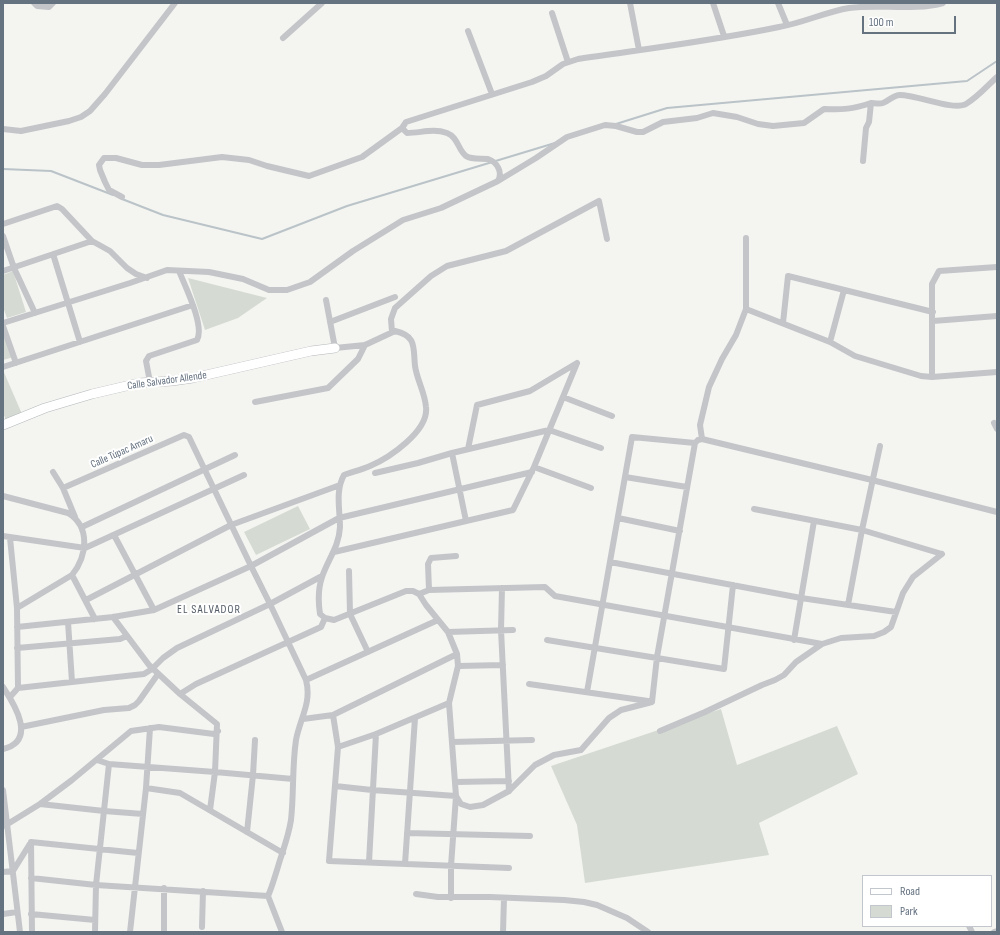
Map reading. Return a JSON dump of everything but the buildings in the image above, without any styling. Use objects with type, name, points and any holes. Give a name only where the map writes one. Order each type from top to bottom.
[{"type":"street","points":[[34,3],[37,6],[49,7],[53,3]]},
{"type":"street","points":[[3,129],[21,131],[69,121],[81,117],[90,111],[105,94],[175,3]]},
{"type":"street","points":[[283,38],[322,3]]},
{"type":"street","points":[[630,3],[639,50]]},
{"type":"street","points":[[713,3],[724,36]]},
{"type":"street","points":[[778,3],[787,25]]},
{"type":"street","points":[[122,198],[109,190],[105,182],[99,165],[104,158],[116,158],[142,165],[159,165],[222,157],[249,160],[267,166],[310,176],[362,157],[402,128],[406,122],[546,76],[563,64],[578,59],[787,25],[849,8],[867,6],[932,6],[943,3]]},
{"type":"street","points":[[552,13],[568,62]]},
{"type":"street","points":[[468,31],[492,94]]},
{"type":"street","points":[[3,322],[147,278],[167,270],[209,272],[243,279],[269,290],[287,290],[310,282],[360,247],[404,220],[441,208],[498,181],[567,137],[605,125],[643,132],[663,122],[697,118],[713,113],[737,117],[758,124],[773,126],[804,123],[824,109],[855,109],[871,104],[883,103],[889,98],[897,95],[910,96],[948,106],[958,107],[965,105],[977,97],[997,78]]},
{"type":"street","points":[[863,162],[866,128],[869,122],[871,104]]},
{"type":"street","points":[[402,128],[407,133],[435,130],[451,135],[468,157],[488,160],[497,165],[501,177],[498,181]]},
{"type":"street","points":[[392,332],[391,319],[395,308],[431,276],[447,266],[506,251],[599,201],[607,239]]},
{"type":"street","points":[[3,224],[57,206],[62,209],[92,241],[110,251],[127,268],[136,274],[147,278]]},
{"type":"street","points":[[3,236],[14,268],[35,312]]},
{"type":"street","points":[[702,439],[700,425],[709,387],[722,359],[736,335],[746,309],[746,238]]},
{"type":"street","points":[[3,271],[92,241]]},
{"type":"street","points":[[53,254],[80,342]]},
{"type":"street","points":[[932,377],[932,284],[938,271],[997,266]]},
{"type":"street","points":[[150,382],[146,362],[149,356],[197,340],[199,336],[193,305],[180,271]]},
{"type":"street","points":[[784,323],[788,276],[933,312]]},
{"type":"street","points":[[830,342],[844,290]]},
{"type":"street","points":[[330,322],[395,297]]},
{"type":"street","points":[[326,300],[335,348],[365,345],[395,330],[405,333],[412,339],[416,370],[426,408],[425,420],[420,429],[400,448],[371,466],[344,475],[340,485],[340,527],[334,552],[322,576],[319,586],[318,601],[320,614],[325,618],[334,620],[406,591],[413,591],[420,594],[426,605],[448,632],[457,654],[458,666],[449,703],[456,796],[450,898]]},
{"type":"street","points":[[3,367],[193,305]]},
{"type":"street","points":[[746,309],[830,342],[855,356],[920,376],[932,377],[997,372]]},
{"type":"street","points":[[933,321],[997,316]]},
{"type":"street","points":[[3,326],[16,363]]},
{"type":"street","points":[[255,402],[328,388],[358,359],[365,345]]},
{"type":"street","name":"Calle Salvador Allende","points":[[3,426],[38,411],[92,394],[139,383],[193,378],[311,351],[335,348]]},
{"type":"street","points":[[334,552],[513,510],[533,469],[577,363],[530,391],[477,405],[468,449]]},
{"type":"street","points":[[563,397],[612,416]]},
{"type":"street","points":[[375,473],[549,430],[601,448]]},
{"type":"street","name":"Calle Túpac Amaru","points":[[63,488],[184,435],[189,437],[204,470]]},
{"type":"street","points":[[587,692],[632,437],[695,443],[702,439],[997,512]]},
{"type":"street","points":[[652,702],[657,657],[695,443]]},
{"type":"street","points":[[848,605],[880,446]]},
{"type":"street","points":[[452,453],[466,521]]},
{"type":"street","points":[[82,527],[235,455]]},
{"type":"street","points":[[17,627],[113,617],[154,610],[251,566],[339,518],[459,489],[533,469],[591,488]]},
{"type":"street","points":[[204,470],[306,680],[308,690],[303,719],[296,739],[291,819],[287,840],[273,885],[268,896],[282,932]]},
{"type":"street","points":[[17,608],[72,575],[77,569],[85,548],[82,527],[75,518],[63,488],[53,472]]},
{"type":"street","points":[[3,536],[85,548],[244,475]]},
{"type":"street","points":[[625,477],[687,487]]},
{"type":"street","points":[[86,600],[231,525],[340,485]]},
{"type":"street","points":[[3,496],[68,513],[75,518]]},
{"type":"street","points":[[660,731],[775,680],[784,675],[796,662],[822,644],[841,638],[874,636],[884,632],[891,627],[903,593],[913,577],[942,554],[862,530],[754,510]]},
{"type":"street","points":[[618,518],[680,531]]},
{"type":"street","points":[[794,640],[814,521]]},
{"type":"street","points":[[114,535],[154,610]]},
{"type":"street","points":[[10,538],[17,608],[18,688]]},
{"type":"street","points":[[429,590],[429,560],[431,558],[456,556]]},
{"type":"street","points":[[610,562],[801,598],[896,612]]},
{"type":"street","points":[[350,571],[350,614],[368,652]]},
{"type":"street","points":[[72,575],[95,619]]},
{"type":"street","points":[[10,697],[18,688],[144,674],[177,648],[270,604],[322,576]]},
{"type":"street","points":[[547,640],[724,669],[733,585]]},
{"type":"street","points":[[420,594],[429,590],[545,587],[555,596],[822,644]]},
{"type":"street","points":[[502,588],[501,630],[509,790]]},
{"type":"street","points":[[113,617],[152,669],[217,724],[218,731],[215,772],[210,810]]},
{"type":"street","points":[[180,694],[196,684],[321,627],[325,618]]},
{"type":"street","points":[[306,680],[438,620]]},
{"type":"street","points":[[68,622],[72,682]]},
{"type":"street","points":[[448,632],[513,630]]},
{"type":"street","points":[[17,648],[120,639],[127,636]]},
{"type":"street","points":[[303,719],[333,715],[457,654]]},
{"type":"street","points":[[458,666],[503,665]]},
{"type":"street","points":[[21,727],[104,710],[129,708],[139,702],[158,674]]},
{"type":"street","points":[[529,684],[652,702]]},
{"type":"street","points":[[3,687],[10,697],[20,720],[22,733],[19,740],[10,747],[3,749]]},
{"type":"street","points":[[456,796],[461,804],[470,807],[483,805],[509,790],[535,764],[554,755],[581,750],[608,718],[621,710],[652,702]]},
{"type":"street","points":[[338,747],[376,734],[449,703]]},
{"type":"street","points":[[333,715],[338,747],[328,861],[509,868]]},
{"type":"street","points":[[405,864],[415,718]]},
{"type":"street","points":[[130,932],[146,788],[150,728]]},
{"type":"street","points":[[5,825],[40,804],[97,760],[131,731],[159,728],[214,734],[218,731]]},
{"type":"street","points":[[369,862],[376,734]]},
{"type":"street","points":[[248,832],[254,775],[255,740]]},
{"type":"street","points":[[452,742],[532,740]]},
{"type":"street","points":[[97,760],[109,764],[293,779]]},
{"type":"street","points":[[95,932],[96,884],[109,764]]},
{"type":"street","points":[[455,782],[509,781]]},
{"type":"street","points":[[335,786],[456,796]]},
{"type":"street","points":[[146,788],[180,793],[283,853]]},
{"type":"street","points":[[3,790],[5,825],[13,871],[20,932]]},
{"type":"street","points":[[40,804],[143,814]]},
{"type":"street","points":[[407,833],[530,836]]},
{"type":"street","points":[[31,842],[138,853]]},
{"type":"street","points":[[13,871],[31,842]]},
{"type":"street","points":[[31,842],[32,932]]},
{"type":"street","points":[[3,872],[13,871]]},
{"type":"street","points":[[31,878],[268,896]]},
{"type":"street","points":[[164,888],[164,932]]},
{"type":"street","points":[[202,927],[203,891]]},
{"type":"street","points":[[416,894],[450,898],[564,900],[597,905],[627,918],[648,932]]},
{"type":"street","points":[[503,932],[504,898]]},
{"type":"street","points":[[3,914],[17,912]]},
{"type":"street","points":[[32,914],[95,920]]},
{"type":"green space","points":[[13,271],[26,312],[7,318],[3,307],[3,275]]},
{"type":"green space","points":[[188,278],[267,298],[238,318],[205,330]]},
{"type":"green space","points":[[3,330],[14,357],[3,360]]},
{"type":"green space","points":[[3,370],[22,414],[6,420],[3,413]]},
{"type":"green space","points":[[298,506],[310,529],[256,555],[244,532]]},
{"type":"green space","points":[[721,709],[737,765],[837,726],[858,774],[759,823],[769,855],[585,883],[577,825],[551,766]]},
{"type":"waterway","points":[[616,124],[667,108],[967,81],[997,61]]},
{"type":"waterway","points":[[122,199],[163,215],[262,239],[347,206],[555,143]]},
{"type":"waterway","points":[[3,169],[51,171],[113,195]]},
{"type":"district","name":"EL SALVADOR","points":[[209,610]]}]
